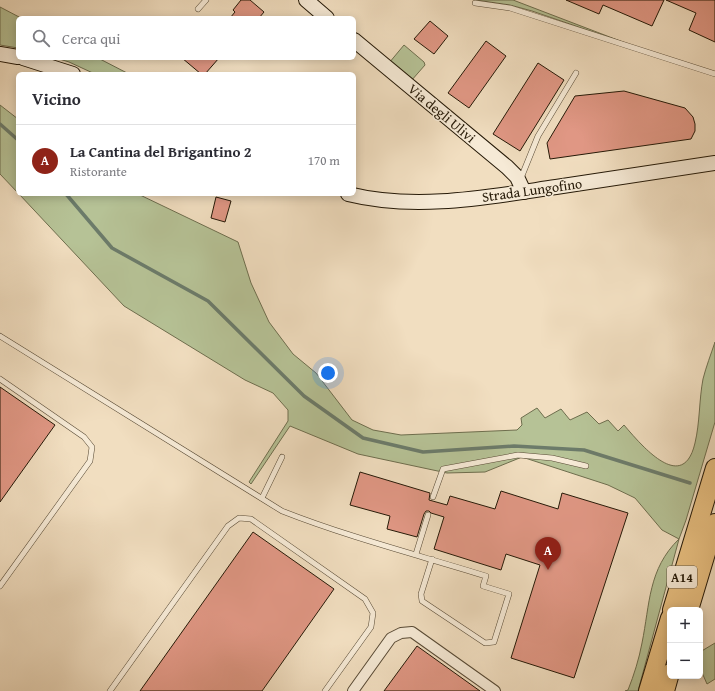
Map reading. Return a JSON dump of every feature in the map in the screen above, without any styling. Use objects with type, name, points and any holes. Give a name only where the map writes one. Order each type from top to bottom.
[{"type":"highway","name":"A14","points":[[690,607],[715,468]]},
{"type":"highway","name":"A14","points":[[673,607],[700,546],[715,523]]},
{"type":"highway","points":[[648,691],[667,628]]},
{"type":"highway","points":[[664,691],[668,679]]},
{"type":"main road","points":[[306,0],[325,16]]},
{"type":"main road","name":"Via degli Ulivi","points":[[356,42],[488,150],[518,177],[522,186]]},
{"type":"main road","points":[[0,54],[16,57]]},
{"type":"main road","points":[[29,60],[67,72]]},
{"type":"main road","name":"Strada Lungofino","points":[[356,195],[388,200],[435,201],[522,186],[715,163]]},
{"type":"street","points":[[353,691],[391,638],[401,633],[412,632],[495,691]]},
{"type":"lane","points":[[198,9],[206,0]]},
{"type":"lane","points":[[475,3],[510,8],[715,74]]},
{"type":"lane","points":[[522,186],[538,136],[576,72]]},
{"type":"lane","points":[[0,336],[282,511],[316,524],[416,554],[432,559],[486,576],[483,586],[508,594],[494,642],[485,643],[422,601],[421,594],[432,559]]},
{"type":"lane","points":[[0,379],[84,437],[92,447],[90,461],[0,586]]},
{"type":"lane","points":[[433,497],[443,469],[518,455],[552,458],[586,466]]},
{"type":"lane","points":[[262,498],[282,457]]},
{"type":"lane","points":[[416,554],[428,515]]},
{"type":"lane","points":[[110,691],[228,526],[239,518],[251,519],[365,599],[373,612],[371,627],[325,691]]},
{"type":"green space","points":[[476,0],[513,0],[628,44],[532,11],[510,5]]},
{"type":"green space","points":[[0,7],[17,16],[16,48],[0,45]]},
{"type":"green space","points":[[404,45],[424,62],[425,65],[411,81],[389,63]]},
{"type":"green space","points":[[62,60],[102,60],[125,72],[91,72]]},
{"type":"green space","points":[[0,105],[16,117],[16,191],[0,174]]},
{"type":"green space","points":[[21,196],[142,196],[238,242],[251,283],[269,322],[293,354],[316,373],[352,420],[373,430],[401,435],[517,430],[522,425],[521,418],[537,408],[545,418],[561,409],[570,420],[587,412],[599,424],[608,420],[618,431],[624,425],[641,444],[661,461],[672,465],[681,465],[689,458],[695,443],[703,379],[715,342],[715,422],[679,539],[662,530],[635,498],[608,485],[522,457],[485,472],[447,473],[358,454],[290,426],[251,484],[249,482],[288,421],[288,410],[273,393],[245,380],[124,306]]},
{"type":"green space","points":[[679,539],[638,691],[625,691],[628,690],[638,661],[649,601],[656,575],[661,562]]},
{"type":"green space","points":[[715,643],[715,679],[707,684],[703,675],[703,650]]},
{"type":"building","points":[[241,0],[250,0],[264,12],[261,16],[232,16],[235,12],[233,10]]},
{"type":"building","points":[[566,0],[664,0],[652,26],[603,5],[599,14]]},
{"type":"building","points":[[666,0],[715,0],[715,42],[689,30],[696,13]]},
{"type":"building","points":[[430,21],[448,36],[434,54],[414,39]]},
{"type":"building","points":[[486,41],[506,56],[469,108],[448,93]]},
{"type":"building","points":[[184,60],[217,60],[207,72],[199,72]]},
{"type":"building","points":[[538,63],[564,80],[520,151],[493,134]]},
{"type":"building","points":[[624,91],[685,108],[693,117],[695,124],[695,131],[691,139],[550,159],[547,143],[575,96]]},
{"type":"building","points":[[216,197],[231,201],[225,222],[211,218]]},
{"type":"building","points":[[0,387],[55,425],[0,502]]},
{"type":"building","points":[[360,472],[430,493],[429,500],[447,505],[450,496],[495,509],[501,491],[558,509],[562,493],[628,513],[574,678],[511,658],[540,565],[506,554],[501,570],[434,549],[444,517],[429,511],[426,511],[424,514],[417,537],[387,529],[390,516],[350,505]]},
{"type":"building","points":[[253,532],[334,589],[262,691],[140,691]]},
{"type":"building","points":[[417,646],[480,691],[384,691]]},
{"type":"waterway","points":[[0,124],[16,138]]},
{"type":"waterway","points":[[68,196],[112,248],[208,301],[304,396],[363,438],[423,452],[514,446],[584,450],[690,483]]},
{"type":"place","name":"La Cantina del Brigantino 2","points":[[548,570]]}]
